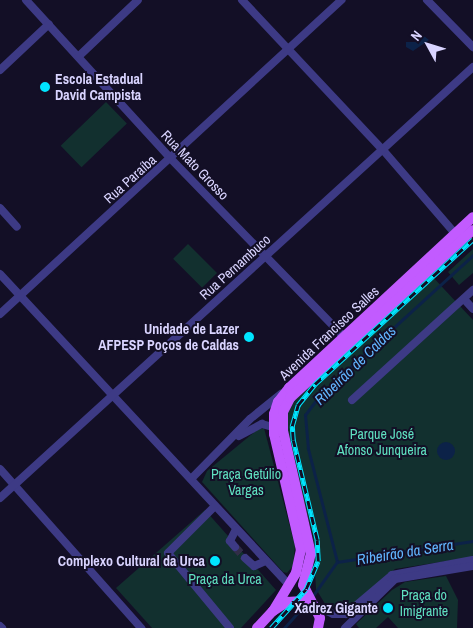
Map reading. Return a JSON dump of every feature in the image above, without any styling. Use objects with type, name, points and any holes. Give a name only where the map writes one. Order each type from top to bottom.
[{"type":"main road","name":"Avenida Francisco Salles","points":[[318,628],[304,582],[311,554],[278,429],[283,412],[290,398],[347,340],[458,237],[473,217]]},
{"type":"main road","name":"Avenida Francisco Salles","points":[[458,237],[473,230]]},
{"type":"main road","name":"Avenida Francisco Salles","points":[[257,628],[273,610],[300,563],[301,550],[275,408],[288,388],[347,340]]},
{"type":"main road","points":[[273,610],[287,602],[312,605]]},
{"type":"street","name":"Rua Mato Grosso","points":[[26,0],[171,159],[347,340]]},
{"type":"street","points":[[78,56],[138,0]]},
{"type":"street","points":[[242,0],[382,150],[458,237]]},
{"type":"street","name":"Rua Paraíba","points":[[0,314],[342,0]]},
{"type":"street","points":[[427,0],[473,47]]},
{"type":"street","points":[[0,70],[49,24]]},
{"type":"street","name":"Rua Pernambuco","points":[[0,498],[473,67]]},
{"type":"street","points":[[0,208],[17,227]]},
{"type":"street","points":[[0,274],[114,393],[289,585]]},
{"type":"street","points":[[352,400],[473,290]]},
{"type":"street","points":[[464,299],[473,309]]},
{"type":"street","points":[[191,479],[250,419],[288,388]]},
{"type":"street","points":[[230,441],[255,426],[278,429]]},
{"type":"street","points":[[0,469],[141,628]]},
{"type":"street","points":[[215,506],[168,553],[230,628]]},
{"type":"street","points":[[235,547],[230,541],[236,529]]},
{"type":"street","points":[[246,558],[254,566],[266,561]]},
{"type":"street","points":[[312,605],[346,614],[392,575],[473,560]]},
{"type":"street","points":[[345,628],[395,579],[473,566]]},
{"type":"green space","points":[[106,102],[127,124],[82,167],[61,146]]},
{"type":"green space","points":[[188,244],[217,273],[202,288],[173,259]]},
{"type":"green space","points":[[473,249],[473,273],[459,285],[448,272]]},
{"type":"green space","name":"Parque José Afonso Junqueira","points":[[430,274],[473,320],[473,557],[395,569],[361,599],[347,607],[327,607],[316,589],[313,536],[295,472],[286,426],[288,410],[293,401]]},
{"type":"green space","name":"Praça Getúlio Vargas","points":[[264,428],[295,546],[293,566],[287,573],[283,572],[202,482],[207,471],[257,430]]},
{"type":"green space","name":"Praça da Urca","points":[[205,510],[276,590],[241,628],[152,628],[116,588]]},
{"type":"green space","name":"Praça do Imigrante","points":[[446,576],[458,600],[457,628],[398,628],[388,617],[376,628],[359,628],[356,624],[392,590],[405,582]]},
{"type":"water","points":[[424,36],[429,40],[413,51],[406,47],[406,42],[415,42]]},
{"type":"water","points":[[446,442],[452,445],[455,451],[452,457],[446,460],[440,457],[437,451],[440,445]]},
{"type":"waterway","name":"Ribeirão de Caldas","points":[[337,562],[308,449],[305,415],[321,394],[473,255]]},
{"type":"waterway","name":"Ribeirão da Serra","points":[[337,562],[473,541]]},
{"type":"waterway","points":[[312,597],[337,562]]},
{"type":"waterway","points":[[284,628],[305,605]]},
{"type":"tunnel","points":[[235,547],[245,558]]},
{"type":"railway","points":[[271,628],[306,589],[318,561],[317,540],[293,440],[292,426],[298,405],[315,384],[473,239]]},
{"type":"place","name":"Escola Estadual David Campista","points":[[45,87]]},
{"type":"place","name":"Unidade de Lazer AFPESP Poços de Caldas","points":[[249,337]]},
{"type":"place","name":"Complexo Cultural da Urca","points":[[215,561]]},
{"type":"place","name":"Xadrez Gigante","points":[[388,608]]}]
